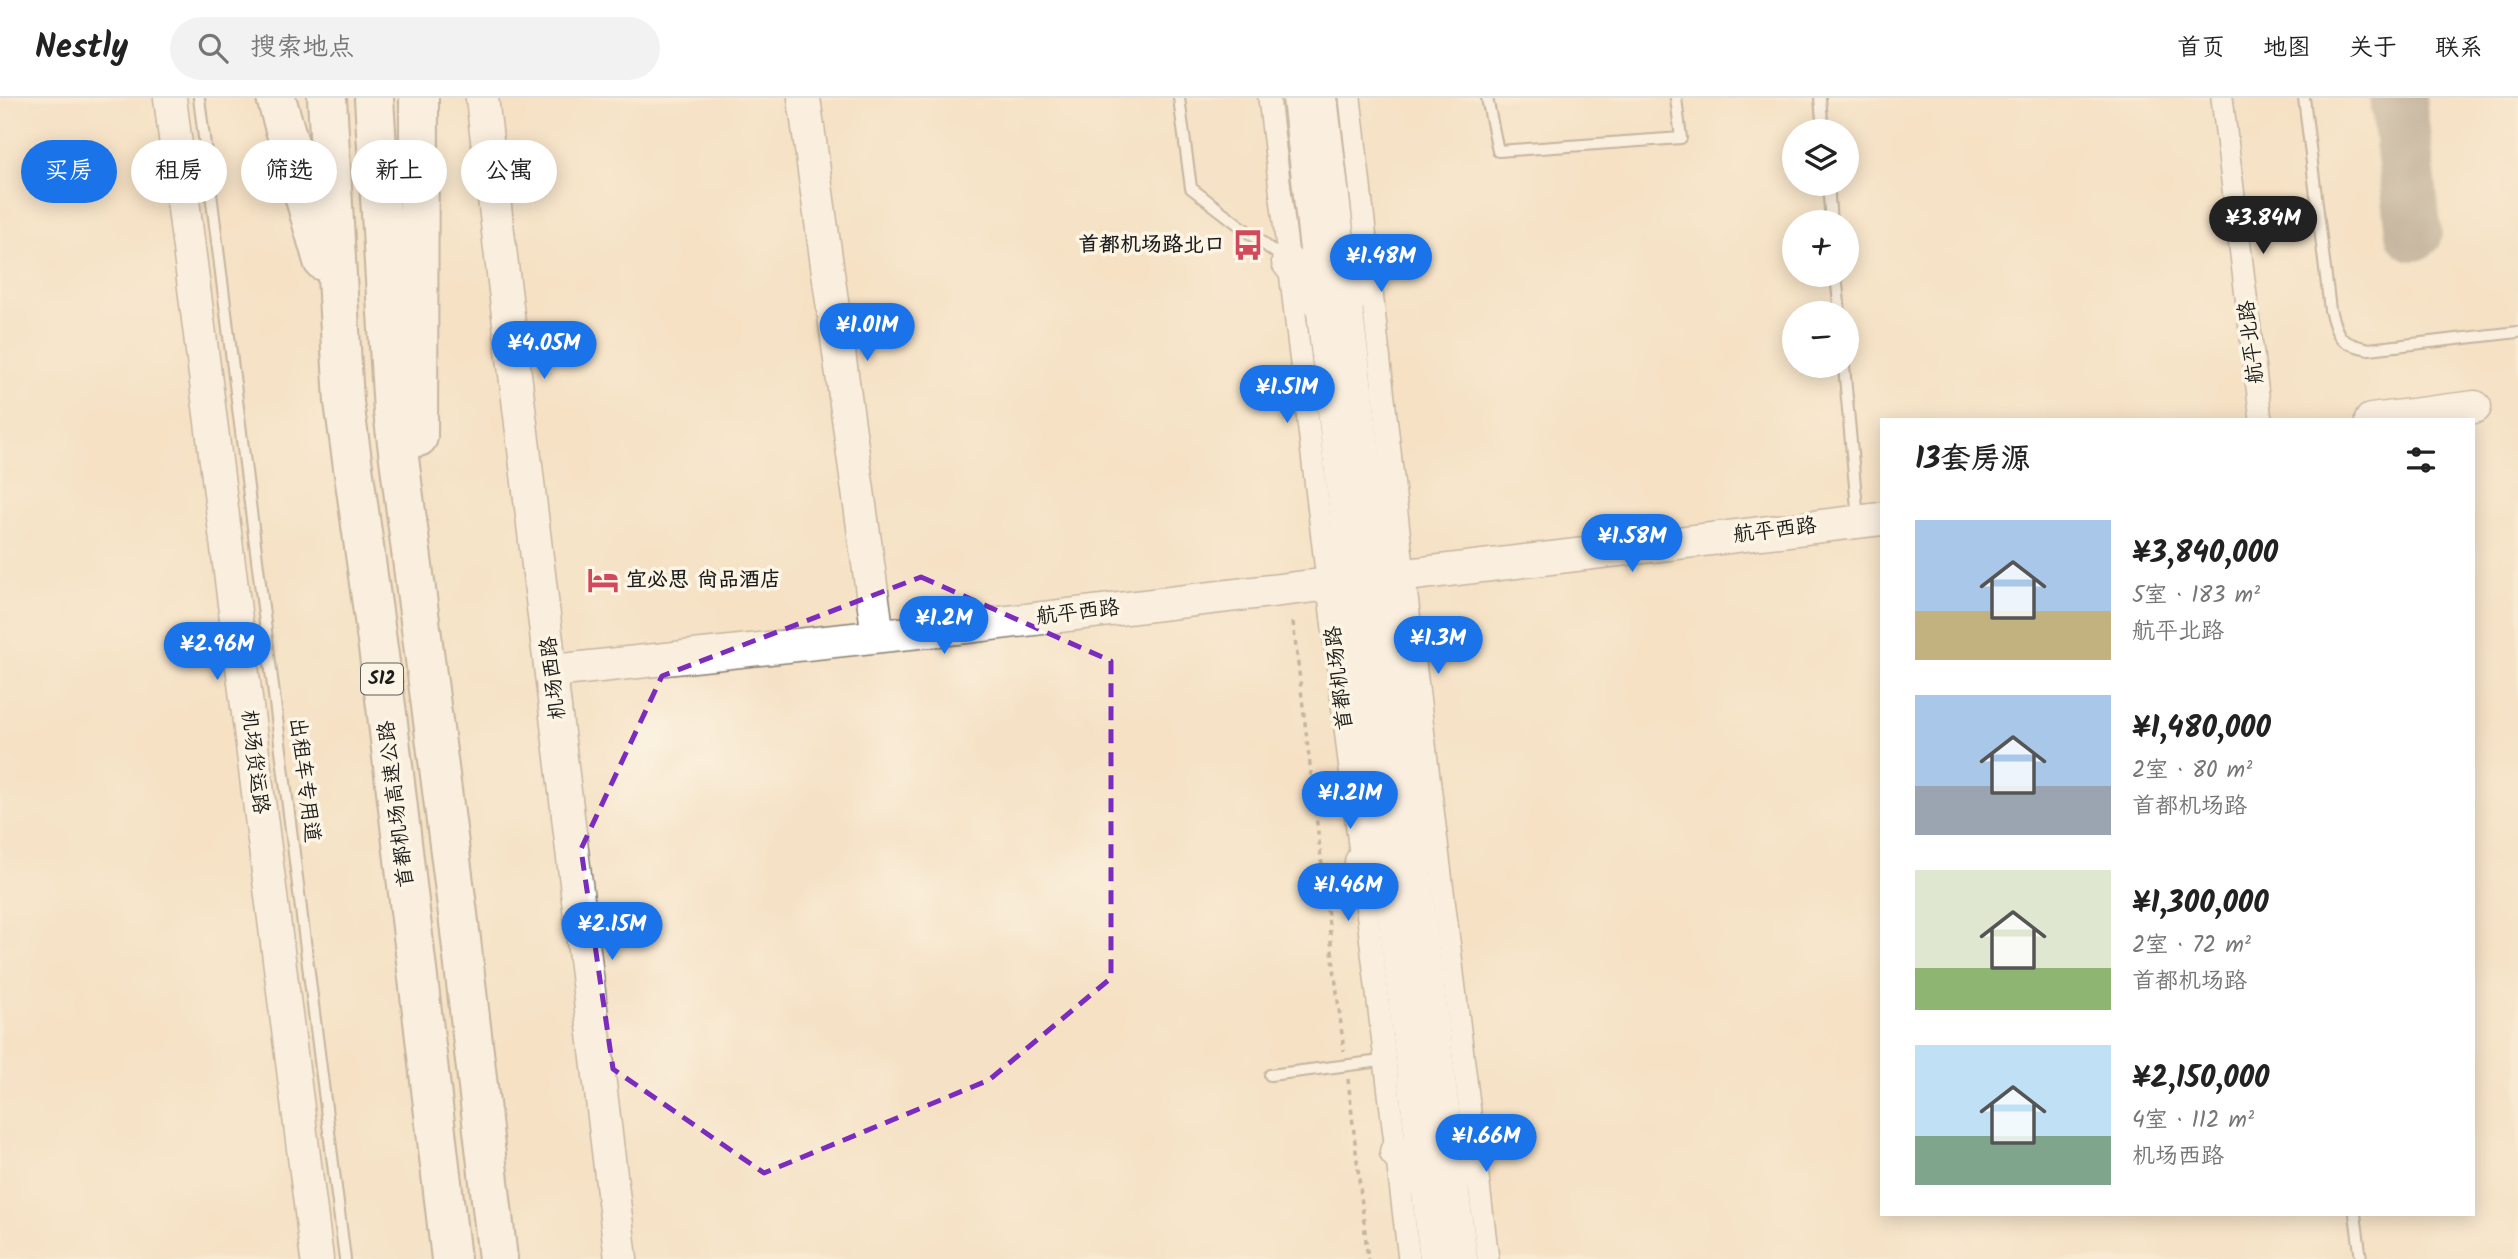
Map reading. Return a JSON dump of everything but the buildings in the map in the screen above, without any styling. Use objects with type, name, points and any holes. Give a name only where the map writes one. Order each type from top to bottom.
[{"type":"highway","points":[[276,98],[338,310]]},
{"type":"highway","name":"首都机场高速公路","points":[[327,98],[338,310],[348,436],[386,706],[452,1259]]},
{"type":"highway","name":"S12","points":[[374,98],[393,412],[498,1259]]},
{"type":"highway","points":[[413,565],[419,98]]},
{"type":"street","name":"机场货运路","points":[[170,98],[317,1259]]},
{"type":"street","name":"机场西路","points":[[482,98],[553,671],[621,1259]]},
{"type":"street","points":[[804,98],[878,636]]},
{"type":"street","name":"首都机场路","points":[[1269,98],[1288,262],[1366,579],[1438,854],[1488,1259]]},
{"type":"street","name":"首都机场路","points":[[1299,98],[1334,306],[1396,827],[1411,1058],[1396,1152],[1409,1259]]},
{"type":"street","name":"首都机场路","points":[[1321,98],[1334,306]]},
{"type":"street","name":"首都机场路","points":[[1350,98],[1368,260],[1361,862],[1440,1185],[1461,1259]]},
{"type":"street","name":"航平北路","points":[[2222,98],[2261,418]]},
{"type":"street","points":[[1288,262],[1334,306],[1368,260]]},
{"type":"street","points":[[2387,418],[2475,407]]},
{"type":"street","name":"航平西路","points":[[553,671],[878,636],[1870,520]]},
{"type":"street","points":[[1361,862],[1396,827],[1438,854]]},
{"type":"street","points":[[1396,1152],[1440,1185],[1474,1140]]},
{"type":"street","name":"首都机场路","points":[[1436,1259],[1440,1185]]},
{"type":"lane","name":"出租车专用道","points":[[199,98],[345,1259]]},
{"type":"lane","points":[[1179,98],[1191,188],[1288,262]]},
{"type":"lane","points":[[1487,98],[1498,151],[1681,138],[1676,98]]},
{"type":"lane","points":[[1820,98],[1822,119]]},
{"type":"lane","points":[[2304,98],[2330,310],[2337,335],[2349,345],[2369,349],[2518,332]]},
{"type":"lane","points":[[1846,378],[1870,520]]},
{"type":"lane","points":[[1270,1074],[1411,1058]]},
{"type":"lane","points":[[2356,1216],[2361,1259]]},
{"type":"path","points":[[1293,622],[1368,1259]]},
{"type":"highlighted area","points":[[921,577],[1111,661],[1111,978],[989,1080],[764,1173],[613,1069],[581,849],[662,676]]},
{"type":"taxiway","points":[[2398,98],[2414,233]]},
{"type":"place","name":"首都机场路北口","points":[[1248,245]]},
{"type":"place","name":"宜必思 尚品酒店","points":[[603,580]]}]
